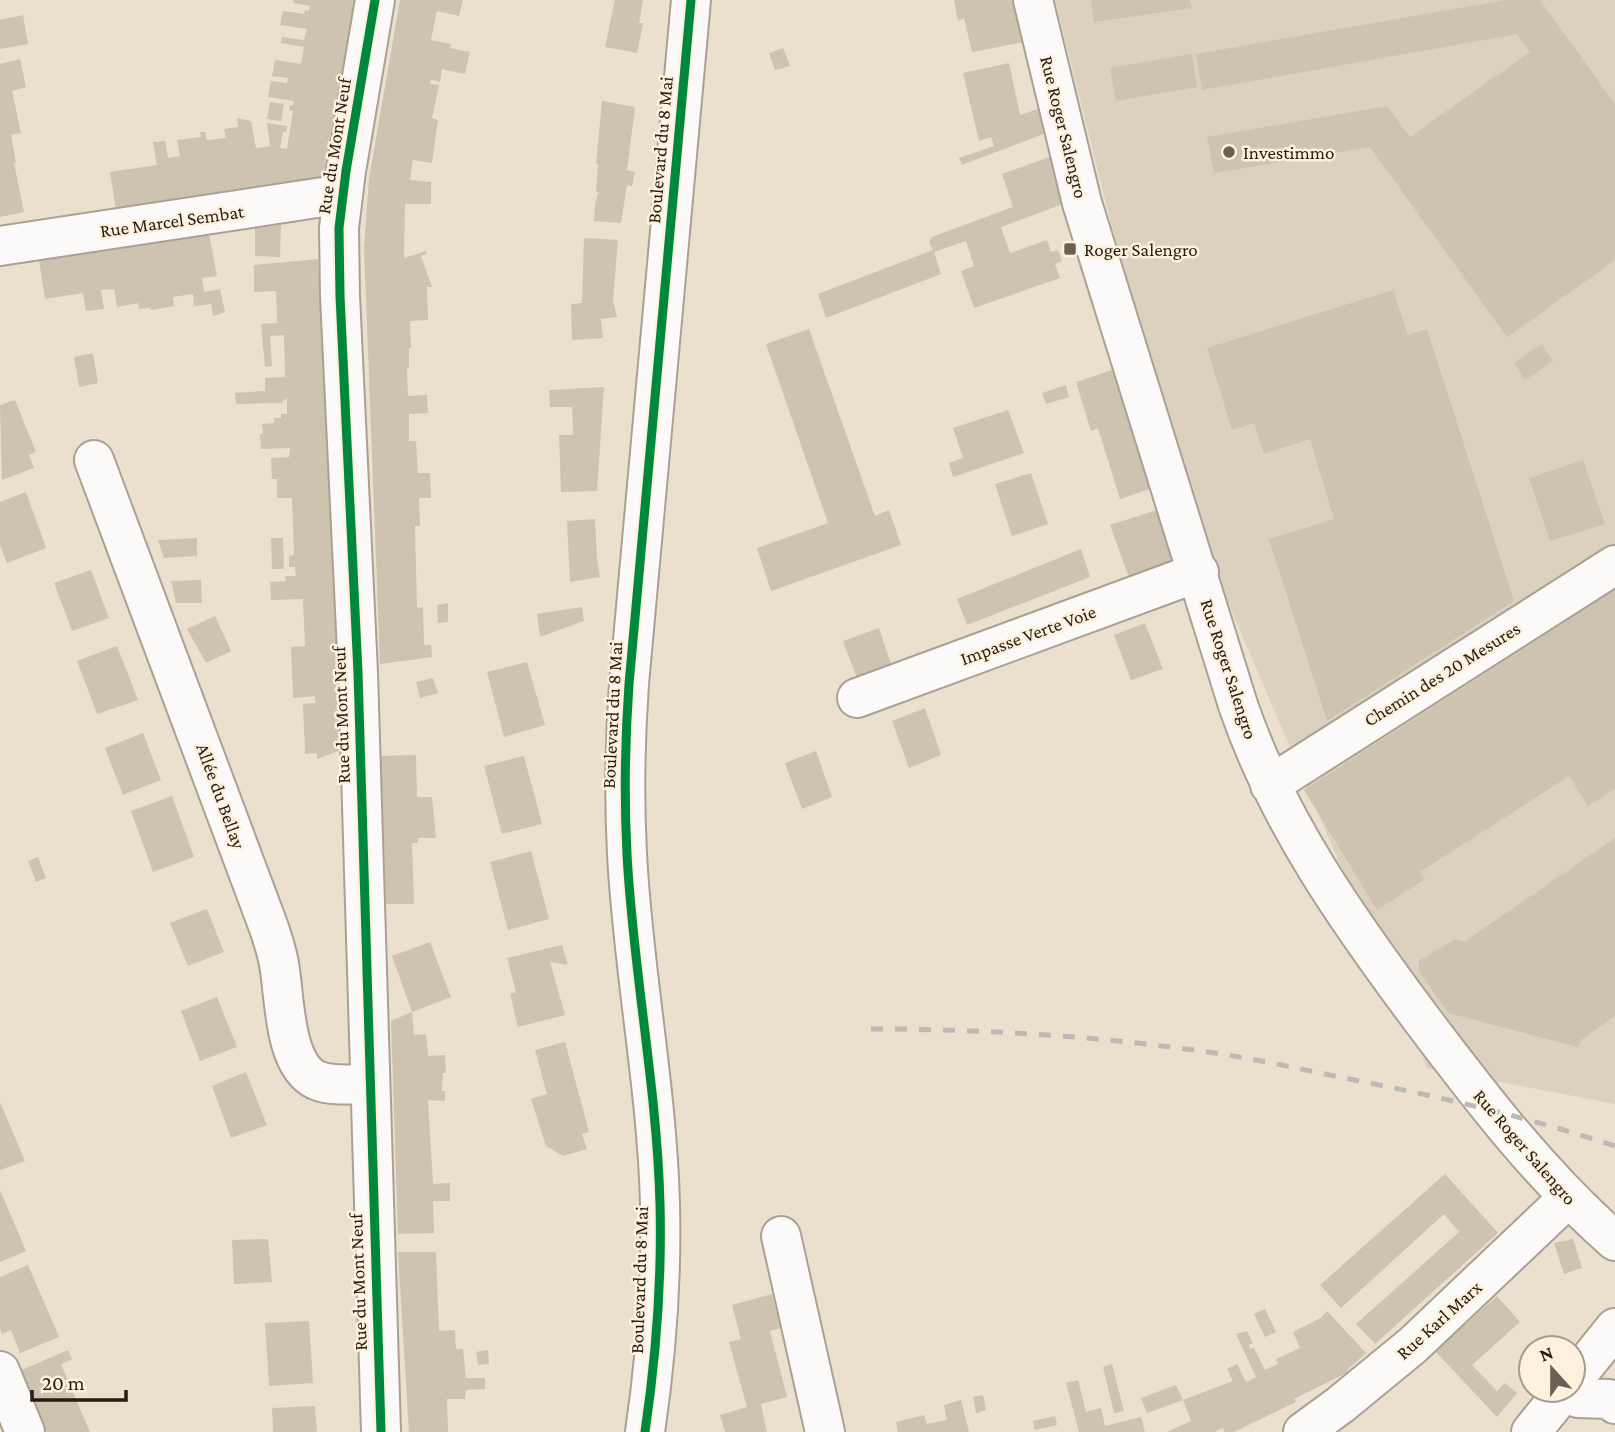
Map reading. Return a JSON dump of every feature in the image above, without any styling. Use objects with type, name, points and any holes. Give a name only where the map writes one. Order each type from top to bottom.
[{"type":"street","name":"Rue du Mont Neuf","points":[[375,0],[339,228],[358,673],[381,1432]]},
{"type":"street","name":"Boulevard du 8 Mai","points":[[645,1432],[656,1343],[660,1204],[627,857],[625,753],[691,0]]},
{"type":"street","name":"Rue Roger Salengro","points":[[1033,0],[1083,203],[1238,705],[1270,785],[1304,848],[1382,966],[1462,1074],[1538,1166],[1615,1241]]},
{"type":"street","name":"Rue Marcel Sembat","points":[[0,246],[343,194]]},
{"type":"street","name":"Allée du Bellay","points":[[94,460],[269,928],[279,964],[291,1045],[297,1060],[314,1079],[324,1083],[370,1084]]},
{"type":"street","name":"Chemin des 20 Mesures","points":[[1270,785],[1615,565]]},
{"type":"street","name":"Impasse Verte Voie","points":[[857,698],[1199,572]]},
{"type":"street","name":"Rue Karl Marx","points":[[1303,1432],[1412,1345],[1568,1198]]},
{"type":"street","points":[[781,1236],[825,1432]]},
{"type":"street","points":[[1587,1363],[1615,1328]]},
{"type":"street","points":[[0,1371],[25,1432]]},
{"type":"street","points":[[1587,1398],[1609,1399],[1615,1404]]},
{"type":"street","points":[[1540,1429],[1557,1404]]},
{"type":"shaded area","points":[[1055,0],[1615,0],[1615,1104],[1427,1068],[1222,588],[1125,278]]},
{"type":"building","points":[[293,0],[355,0],[327,172],[319,180],[116,210],[110,172],[157,165],[153,142],[165,141],[168,158],[180,156],[177,140],[201,137],[200,132],[205,132],[207,140],[226,138],[224,129],[238,127],[237,118],[251,121],[256,148],[270,146],[267,123],[287,126],[280,148],[287,149],[293,111],[289,110],[294,101],[268,97],[271,81],[287,83],[288,78],[272,76],[275,60],[301,64],[304,47],[281,43],[282,37],[304,40],[307,29],[280,25],[283,11],[304,14],[305,10],[309,11],[310,6],[293,3]]},
{"type":"building","points":[[400,0],[463,0],[459,16],[437,11],[431,40],[470,52],[465,74],[442,69],[440,82],[431,79],[430,84],[439,85],[432,118],[438,120],[432,163],[413,160],[410,180],[431,182],[431,204],[405,204],[404,258],[426,251],[427,254],[421,256],[432,287],[427,287],[428,320],[410,321],[411,348],[407,369],[408,396],[427,395],[428,413],[409,414],[409,441],[416,441],[418,473],[430,473],[431,498],[419,498],[420,526],[415,526],[417,608],[423,607],[424,645],[431,645],[432,657],[380,664],[364,247],[369,179]]},
{"type":"building","points":[[615,0],[643,0],[639,23],[643,23],[637,53],[605,47]]},
{"type":"building","points":[[954,0],[1015,0],[1024,42],[972,52],[964,18],[958,21]]},
{"type":"building","points":[[1091,0],[1190,0],[1192,8],[1094,22]]},
{"type":"building","points":[[1506,0],[1540,0],[1615,104],[1615,260],[1507,337],[1370,147],[1214,173],[1207,137],[1387,106],[1410,137],[1530,52],[1517,34],[1202,90],[1196,54]]},
{"type":"building","points":[[23,15],[28,44],[0,49],[0,20]]},
{"type":"building","points":[[783,48],[790,66],[775,70],[769,53]]},
{"type":"building","points":[[1192,54],[1197,87],[1116,101],[1110,68]]},
{"type":"building","points":[[20,59],[26,87],[12,91],[21,133],[11,135],[24,212],[0,217],[0,64]]},
{"type":"building","points":[[1009,63],[1020,115],[1038,109],[1046,133],[962,165],[959,158],[994,146],[991,137],[979,141],[963,73]]},
{"type":"building","points":[[602,101],[635,107],[627,170],[635,172],[632,186],[627,185],[621,223],[594,221],[600,192],[596,192],[596,164]]},
{"type":"building","points":[[270,102],[284,104],[281,121],[267,119]]},
{"type":"building","points":[[1052,156],[1063,204],[1001,227],[1010,253],[1047,240],[1051,252],[1058,250],[1062,261],[1055,264],[1060,278],[974,308],[961,271],[974,266],[966,241],[934,252],[941,274],[826,318],[818,294],[933,250],[929,242],[932,237],[1013,207],[1002,174]]},
{"type":"building","points":[[281,225],[280,257],[255,256],[255,228]]},
{"type":"building","points":[[209,234],[217,276],[202,278],[204,292],[220,289],[225,312],[213,316],[211,304],[194,306],[193,294],[173,297],[174,306],[151,310],[139,309],[138,303],[117,307],[114,289],[101,290],[104,309],[86,311],[83,293],[45,299],[39,260]]},
{"type":"building","points":[[584,238],[618,240],[613,301],[617,317],[601,319],[603,338],[572,340],[571,304],[582,303]]},
{"type":"building","points":[[318,259],[341,750],[317,759],[317,753],[305,754],[303,704],[316,703],[315,696],[293,698],[291,647],[305,646],[303,599],[271,600],[270,582],[286,581],[285,576],[296,576],[295,567],[289,567],[289,556],[294,555],[292,498],[277,498],[277,479],[272,479],[271,458],[289,457],[290,448],[261,449],[260,434],[263,434],[262,424],[274,423],[274,418],[287,414],[287,398],[281,403],[236,404],[235,393],[265,391],[265,378],[285,377],[284,335],[270,336],[272,366],[265,367],[261,324],[277,323],[276,291],[254,292],[254,265]]},
{"type":"building","points":[[1393,290],[1408,335],[1427,329],[1514,601],[1327,721],[1269,539],[1334,519],[1310,439],[1264,454],[1254,423],[1232,430],[1207,348]]},
{"type":"building","points":[[809,329],[875,516],[889,510],[901,545],[771,591],[757,548],[828,523],[766,344]]},
{"type":"building","points":[[1542,344],[1553,361],[1525,380],[1514,363]]},
{"type":"building","points":[[93,353],[98,383],[79,387],[74,357]]},
{"type":"building","points":[[1115,369],[1153,488],[1120,499],[1098,428],[1091,431],[1076,382]]},
{"type":"building","points":[[1066,385],[1069,397],[1046,404],[1042,393]]},
{"type":"building","points":[[604,387],[597,491],[561,492],[559,435],[573,435],[572,407],[550,407],[549,390]]},
{"type":"building","points":[[15,400],[36,452],[29,455],[34,468],[2,480],[0,405]]},
{"type":"building","points":[[1008,410],[1024,453],[953,477],[949,463],[963,458],[953,428]]},
{"type":"building","points":[[1583,460],[1605,524],[1550,541],[1529,478]]},
{"type":"building","points":[[1031,473],[1048,524],[1012,536],[995,484]]},
{"type":"building","points":[[26,492],[46,548],[7,563],[0,545],[0,502]]},
{"type":"building","points":[[1160,509],[1176,562],[1130,580],[1110,525]]},
{"type":"building","points":[[595,519],[600,577],[570,582],[567,521]]},
{"type":"building","points":[[197,538],[197,556],[164,558],[158,540]]},
{"type":"building","points":[[271,538],[283,538],[284,569],[272,569]]},
{"type":"building","points":[[1081,549],[1090,577],[967,625],[957,599]]},
{"type":"building","points":[[91,570],[109,618],[72,631],[54,583]]},
{"type":"building","points":[[201,580],[202,603],[176,603],[171,581]]},
{"type":"building","points":[[1615,590],[1615,789],[1588,806],[1569,776],[1420,872],[1425,879],[1377,910],[1304,790]]},
{"type":"building","points":[[448,603],[448,622],[438,623],[437,605]]},
{"type":"building","points":[[582,607],[584,621],[540,637],[537,614]]},
{"type":"building","points":[[215,616],[231,651],[206,663],[187,629]]},
{"type":"building","points":[[1145,623],[1163,669],[1131,680],[1114,635]]},
{"type":"building","points":[[879,628],[893,670],[858,681],[843,641]]},
{"type":"building","points":[[117,646],[138,700],[97,714],[77,661]]},
{"type":"building","points":[[527,662],[545,725],[504,737],[487,672]]},
{"type":"building","points":[[433,678],[438,693],[420,698],[416,682]]},
{"type":"building","points":[[925,708],[941,755],[909,768],[892,721]]},
{"type":"building","points":[[143,733],[161,780],[123,795],[105,748]]},
{"type":"building","points":[[816,751],[832,797],[802,809],[785,763]]},
{"type":"building","points":[[416,755],[417,797],[432,797],[436,838],[418,838],[418,843],[412,843],[414,904],[386,904],[381,756]]},
{"type":"building","points":[[524,756],[542,824],[502,834],[484,766]]},
{"type":"building","points":[[172,796],[194,857],[153,872],[131,811]]},
{"type":"building","points":[[1615,838],[1615,1016],[1581,1040],[1578,1047],[1448,1013],[1419,971],[1419,961],[1455,939],[1464,942]]},
{"type":"building","points":[[531,851],[549,919],[508,930],[490,862]]},
{"type":"building","points":[[38,857],[46,878],[36,882],[28,861]]},
{"type":"building","points":[[207,909],[224,952],[188,966],[170,923]]},
{"type":"building","points":[[430,942],[451,997],[412,1012],[392,956]]},
{"type":"building","points":[[562,945],[568,965],[550,962],[565,1015],[518,1027],[510,994],[516,992],[507,958]]},
{"type":"building","points":[[217,997],[237,1047],[200,1061],[181,1011]]},
{"type":"building","points":[[412,1012],[414,1035],[426,1034],[428,1056],[445,1055],[446,1073],[443,1073],[442,1091],[445,1091],[445,1101],[428,1100],[433,1184],[450,1183],[450,1201],[433,1201],[434,1233],[398,1234],[391,1021]]},
{"type":"building","points":[[565,1042],[589,1132],[582,1134],[587,1149],[563,1156],[546,1146],[531,1099],[547,1094],[535,1050]]},
{"type":"building","points":[[246,1072],[267,1125],[231,1138],[212,1086]]},
{"type":"building","points":[[0,1102],[25,1161],[0,1170]]},
{"type":"building","points":[[1445,1174],[1498,1233],[1375,1344],[1356,1324],[1459,1232],[1444,1214],[1341,1308],[1320,1285]]},
{"type":"building","points":[[0,1190],[26,1251],[0,1262]]},
{"type":"building","points":[[268,1239],[272,1282],[234,1284],[232,1240]]},
{"type":"building","points":[[1573,1239],[1582,1268],[1564,1274],[1554,1243]]},
{"type":"building","points":[[398,1252],[436,1252],[439,1331],[455,1330],[456,1349],[463,1349],[466,1378],[485,1378],[485,1389],[466,1390],[465,1399],[447,1399],[448,1432],[409,1432]]},
{"type":"building","points":[[28,1265],[59,1337],[20,1353],[11,1330],[2,1334],[0,1328],[0,1277]]},
{"type":"building","points":[[772,1294],[781,1328],[770,1331],[787,1397],[761,1404],[767,1432],[725,1432],[720,1415],[747,1407],[729,1342],[741,1339],[732,1305]]},
{"type":"building","points":[[1497,1296],[1520,1322],[1472,1365],[1497,1391],[1505,1383],[1517,1393],[1497,1417],[1435,1351]]},
{"type":"building","points":[[1265,1309],[1276,1332],[1265,1337],[1254,1314]]},
{"type":"building","points":[[1327,1311],[1366,1353],[1347,1370],[1348,1372],[1294,1399],[1296,1402],[1234,1432],[1224,1432],[1223,1428],[1214,1432],[1167,1432],[1191,1421],[1183,1400],[1233,1381],[1227,1369],[1237,1364],[1246,1382],[1256,1377],[1236,1334],[1247,1331],[1253,1343],[1249,1345],[1250,1349],[1254,1348],[1265,1370],[1278,1364],[1276,1359],[1300,1348],[1293,1332],[1321,1318]]},
{"type":"building","points":[[309,1321],[313,1383],[269,1386],[265,1323]]},
{"type":"building","points":[[68,1350],[72,1359],[61,1364],[90,1432],[44,1432],[17,1372]]},
{"type":"building","points":[[488,1350],[489,1364],[478,1365],[476,1352]]},
{"type":"building","points":[[1112,1364],[1124,1411],[1114,1413],[1103,1367]]},
{"type":"building","points":[[1078,1380],[1086,1412],[1101,1408],[1105,1426],[1141,1417],[1145,1432],[1079,1432],[1066,1383]]},
{"type":"building","points":[[1176,1385],[1183,1400],[1147,1413],[1141,1398]]},
{"type":"building","points":[[983,1395],[986,1410],[976,1413],[973,1397]]},
{"type":"building","points":[[961,1400],[969,1432],[898,1432],[896,1422],[924,1415],[927,1424],[947,1420],[944,1405]]},
{"type":"building","points":[[315,1406],[317,1432],[273,1432],[272,1408]]},
{"type":"building","points":[[1055,1416],[1057,1425],[1035,1430],[1033,1421]]},
{"type":"railway","points":[[871,1029],[1040,1034],[1166,1046],[1226,1055],[1453,1101],[1551,1126],[1615,1146]]},
{"type":"cycle path","points":[[375,0],[339,228],[358,673],[381,1432]]},
{"type":"cycle path","points":[[645,1432],[657,1318],[660,1204],[654,1116],[630,898],[626,833],[626,748],[629,684],[691,0]]},
{"type":"place","name":"Investimmo","points":[[1229,152]]},
{"type":"place","name":"Roger Salengro","points":[[1070,249]]}]
